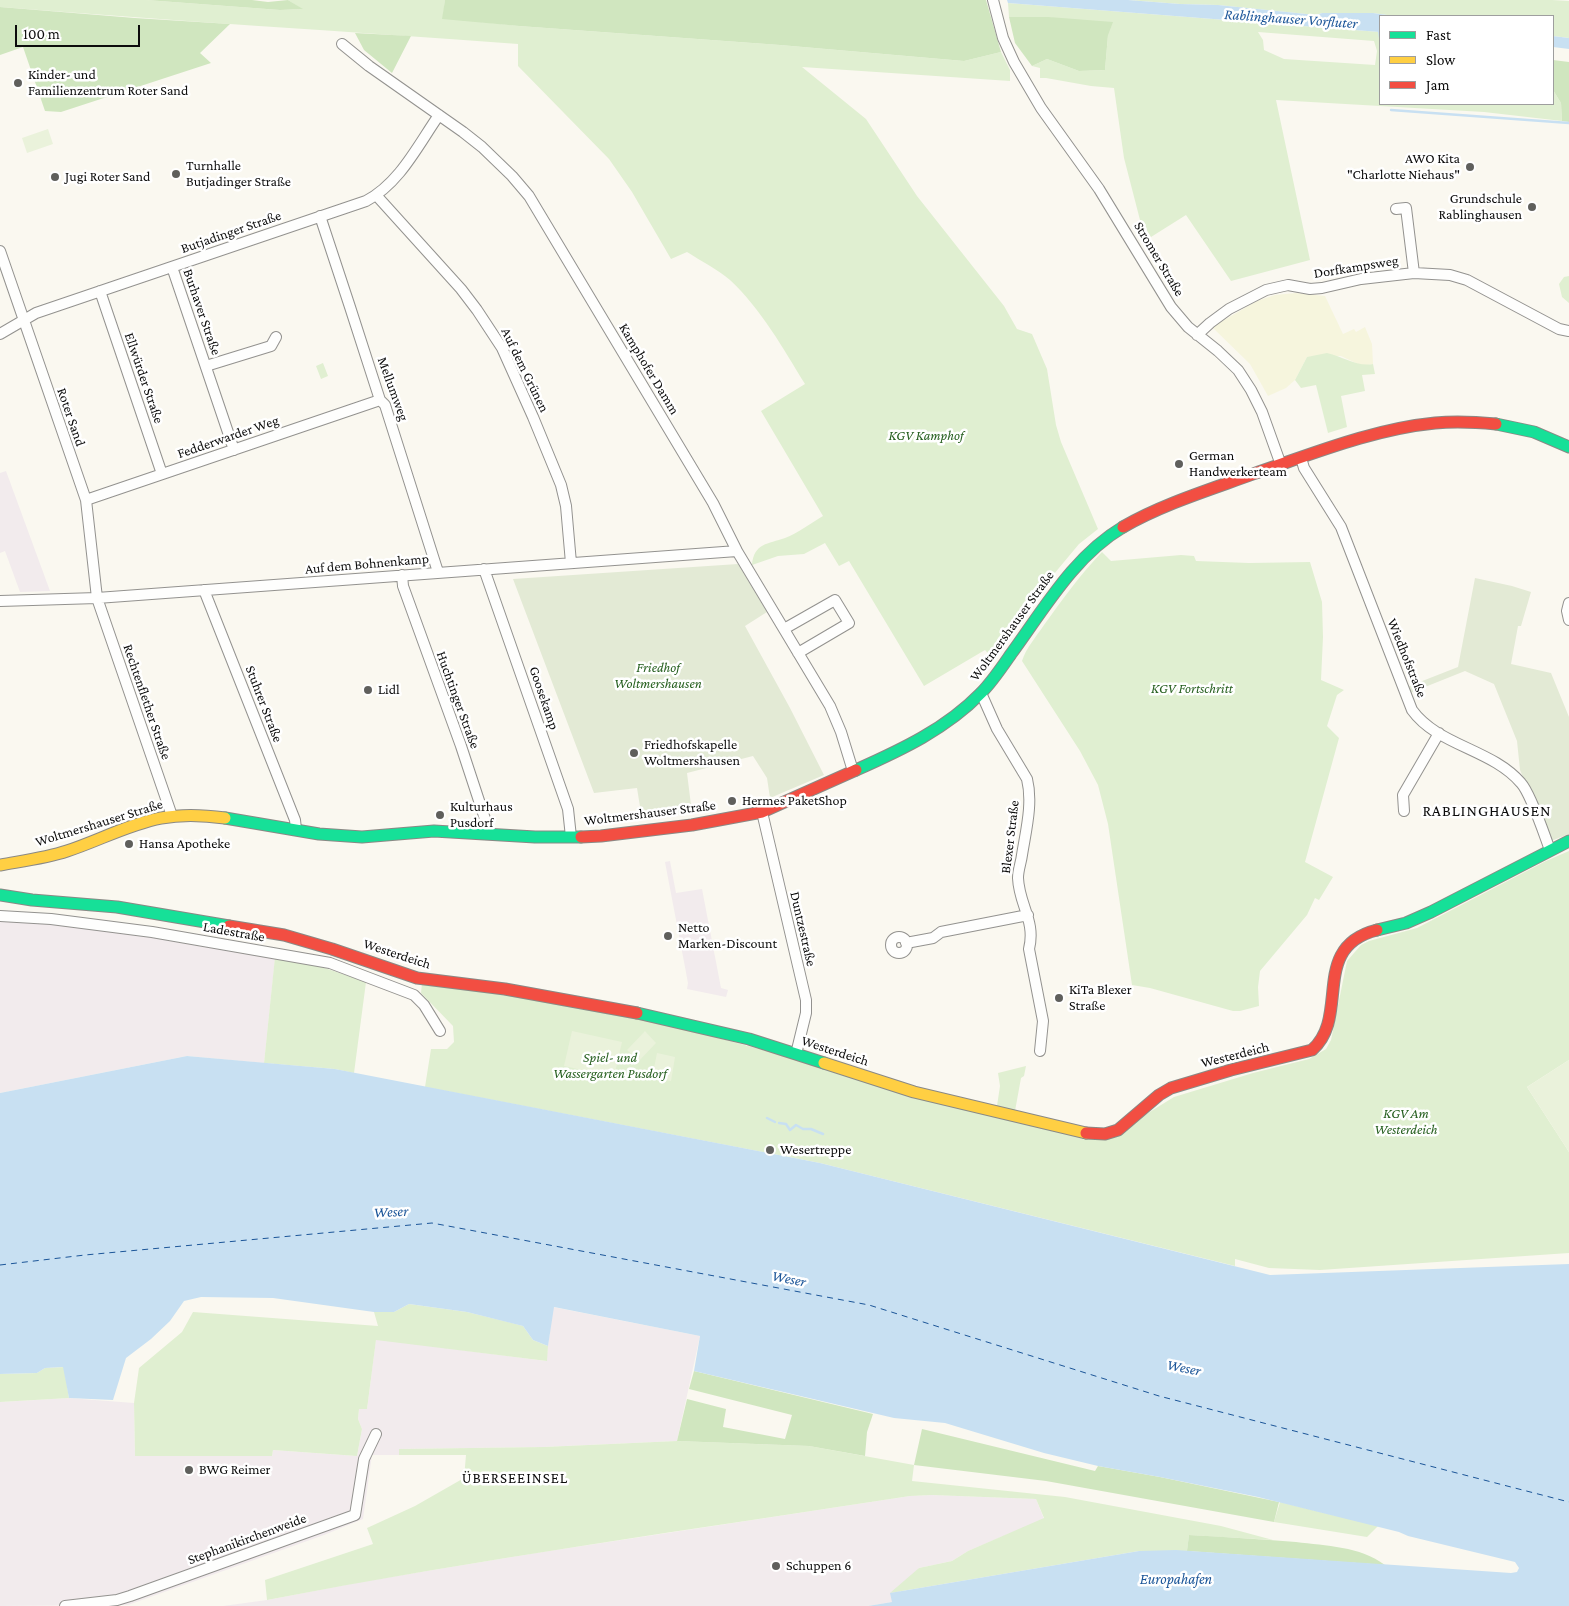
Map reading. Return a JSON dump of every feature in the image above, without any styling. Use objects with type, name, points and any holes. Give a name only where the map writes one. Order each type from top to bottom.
[{"type":"street","name":"Stromer Straße","points":[[993,0],[1003,38],[1014,62],[1041,108],[1120,222],[1171,307],[1188,327],[1238,370],[1262,412],[1281,465]]},
{"type":"street","name":"Kamphofer Damm","points":[[342,44],[369,66],[482,147],[512,176],[534,204],[713,503],[737,551],[830,706],[841,732],[853,771]]},
{"type":"street","name":"Butjadinger Straße","points":[[0,334],[36,313],[366,201],[397,177],[439,115]]},
{"type":"street","name":"Auf dem Grünen","points":[[376,195],[462,289],[502,348],[561,485],[566,506],[571,563]]},
{"type":"street","name":"Dorfkampsweg","points":[[1396,209],[1406,208],[1414,273]]},
{"type":"street","name":"Mellumweg","points":[[320,216],[380,400],[385,405],[438,572]]},
{"type":"street","name":"Roter Sand","points":[[0,251],[86,500],[97,598]]},
{"type":"street","name":"Burhaver Straße","points":[[172,267],[234,450]]},
{"type":"street","name":"Dorfkampsweg","points":[[1197,335],[1229,309],[1266,290],[1288,285],[1310,289],[1322,288],[1361,279],[1414,273],[1450,275],[1466,280],[1559,329],[1569,331]]},
{"type":"street","name":"Ellwürder Straße","points":[[100,291],[162,474]]},
{"type":"street","name":"Burhaver Straße","points":[[206,366],[271,346],[276,337]]},
{"type":"street","name":"Fedderwarder Weg","points":[[86,500],[380,400]]},
{"type":"street","name":"Woltmershauser Straße","points":[[0,865],[64,852],[143,823],[172,816],[204,814],[319,834],[362,837],[434,831],[571,837],[602,836],[692,825],[762,812],[888,756],[938,729],[981,694],[1066,578],[1089,552],[1120,528],[1143,515],[1301,458],[1401,428],[1444,421],[1518,426],[1544,435],[1569,447]]},
{"type":"street","name":"Wiedhofstraße","points":[[1301,458],[1304,468],[1341,527],[1409,704],[1421,720],[1439,733],[1506,770],[1522,784],[1550,850]]},
{"type":"street","name":"Auf dem Bohnenkamp","points":[[0,601],[97,598],[737,551]]},
{"type":"street","name":"Goosekamp","points":[[484,569],[568,809],[571,837]]},
{"type":"street","name":"Huchtinger Straße","points":[[402,575],[403,586],[461,746],[487,825],[488,834]]},
{"type":"street","name":"Stuhrer Straße","points":[[204,590],[295,820],[296,829]]},
{"type":"street","name":"Rechtenflether Straße","points":[[97,598],[172,816]]},
{"type":"street","points":[[784,630],[835,600],[849,624],[798,653]]},
{"type":"street","points":[[1569,603],[1567,611],[1569,620]]},
{"type":"street","name":"Blexer Straße","points":[[981,694],[997,729],[1027,778],[1029,785],[1029,814],[1018,879],[1022,904],[1028,915],[1032,938],[1029,949],[1043,1021],[1040,1051]]},
{"type":"street","points":[[1404,811],[1403,795],[1439,733]]},
{"type":"street","name":"Duntzestraße","points":[[762,812],[806,1000],[806,1013],[796,1054]]},
{"type":"street","name":"Westerdeich","points":[[0,895],[53,902],[126,908],[284,935],[424,980],[504,989],[610,1007],[749,1040],[886,1084],[952,1102],[1088,1134],[1104,1134],[1118,1130],[1159,1095],[1171,1088],[1232,1070],[1312,1050],[1320,1043],[1326,1032],[1336,966],[1341,954],[1350,942],[1366,933],[1406,923],[1431,912],[1569,842]]},
{"type":"street","points":[[51,919],[53,902]]},
{"type":"street","points":[[906,943],[933,938],[941,932],[1028,915]]},
{"type":"street","name":"Ladestraße","points":[[0,916],[51,919],[152,932],[330,964],[414,995],[424,1005],[440,1031]]},
{"type":"street","name":"Stephanikirchenweide","points":[[65,1606],[118,1600],[355,1515],[364,1460],[376,1434]]},
{"type":"shaded area","points":[[6,471],[50,591],[20,592],[5,551],[0,553],[0,473]]},
{"type":"shaded area","points":[[670,861],[676,893],[702,889],[721,988],[728,990],[726,997],[687,989],[688,983],[665,862]]},
{"type":"shaded area","points":[[0,914],[276,950],[264,1063],[187,1056],[0,1093]]},
{"type":"shaded area","points":[[553,1307],[700,1336],[677,1441],[544,1447],[400,1449],[399,1455],[372,1455],[363,1519],[324,1535],[128,1605],[0,1606],[0,1402],[69,1398],[134,1403],[135,1455],[272,1456],[273,1450],[357,1456],[362,1429],[358,1419],[359,1409],[367,1409],[376,1339],[546,1361]]},
{"type":"shaded area","points":[[932,1495],[1036,1499],[1044,1519],[968,1551],[952,1561],[919,1568],[892,1602],[868,1606],[223,1606],[536,1553],[910,1496]]},
{"type":"green space","name":"KGV Kamphof","points":[[0,0],[146,0],[280,10],[302,9],[288,0],[445,0],[443,18],[519,26],[780,45],[964,61],[1001,52],[1010,70],[1010,81],[802,67],[866,119],[917,196],[1004,306],[1017,329],[1032,334],[1047,369],[1056,425],[1061,442],[1098,529],[1079,544],[1054,574],[992,658],[985,650],[924,686],[849,561],[839,566],[825,543],[804,554],[778,556],[752,565],[753,558],[759,548],[800,531],[823,516],[761,411],[805,384],[762,316],[730,280],[687,252],[671,259],[632,192],[609,159],[518,66],[518,44],[0,7]]},
{"type":"green space","points":[[146,0],[252,0],[268,2],[288,0],[303,9],[280,10]]},
{"type":"green space","points":[[445,0],[986,0],[1001,52],[964,61],[442,19]]},
{"type":"green space","points":[[1128,0],[1569,1],[1569,38],[1554,36],[1554,15],[1322,13],[1316,15],[1218,5]]},
{"type":"green space","points":[[1008,3],[1379,32],[1379,105],[1554,105],[1554,92],[1561,103],[1562,121],[1484,112],[1276,100],[1310,260],[1231,281],[1186,215],[1151,237],[1140,220],[1124,158],[1114,88],[1040,78],[1040,68],[1032,66],[1047,59],[1079,71],[1105,70],[1108,35],[1049,17],[1009,17]],"holes":[[[1258,32],[1374,41],[1377,51],[1375,65],[1284,59],[1264,50],[1263,40]]]},
{"type":"green space","points":[[0,7],[230,24],[200,53],[211,63],[61,112],[45,111],[23,47],[0,55]]},
{"type":"green space","points":[[1009,17],[1049,17],[1113,22],[1108,35],[1105,70],[1079,71],[1047,59],[1032,66],[1015,43]]},
{"type":"green space","points":[[355,33],[411,36],[392,73],[364,50]]},
{"type":"green space","points":[[1554,60],[1569,62],[1569,122],[1562,121],[1561,103],[1554,92]]},
{"type":"green space","points":[[48,129],[53,144],[27,153],[22,138]]},
{"type":"green space","points":[[1569,276],[1569,303],[1562,297],[1559,284],[1564,277]]},
{"type":"green space","points":[[1296,293],[1325,296],[1343,334],[1354,329],[1356,332],[1365,327],[1372,344],[1373,364],[1362,366],[1341,356],[1307,357],[1295,380],[1286,388],[1268,396],[1250,364],[1212,327],[1257,301],[1275,295]]},
{"type":"green space","points":[[1327,353],[1356,363],[1373,364],[1375,374],[1362,375],[1365,391],[1341,396],[1347,427],[1328,433],[1316,385],[1301,388],[1295,380],[1307,357]]},
{"type":"green space","points":[[323,363],[328,376],[321,379],[316,366]]},
{"type":"green space","name":"KGV Fortschritt","points":[[1102,552],[1111,561],[1181,555],[1194,556],[1196,561],[1249,563],[1310,562],[1322,602],[1321,680],[1344,690],[1337,695],[1327,726],[1339,738],[1305,862],[1333,877],[1319,900],[1315,898],[1307,915],[1260,971],[1258,987],[1259,1006],[1233,1011],[1150,988],[1132,985],[1108,824],[1098,785],[1080,751],[1022,661],[1029,647],[1058,606]]},
{"type":"green space","name":"Friedhof Woltmershausen","points":[[738,564],[767,612],[745,626],[824,775],[770,798],[767,778],[753,756],[687,773],[692,813],[642,819],[637,788],[594,793],[513,579]]},
{"type":"green space","points":[[1475,578],[1531,592],[1521,626],[1518,626],[1511,664],[1551,673],[1569,717],[1569,834],[1551,841],[1520,770],[1517,741],[1494,684],[1465,671],[1410,693],[1407,687],[1458,667]]},
{"type":"green space","points":[[1569,851],[1569,1060],[1527,1087],[1569,1152],[1569,1253],[1320,1270],[1269,1268],[1235,1259],[1235,1266],[820,1163],[425,1087],[431,1049],[447,1049],[454,1042],[453,1026],[421,993],[422,983],[618,1011],[1082,1136],[1140,1118],[1174,1097],[1253,1073],[1309,1059],[1326,1049],[1331,1040],[1347,961],[1361,945],[1369,941],[1417,928]]},
{"type":"green space","points":[[275,957],[316,965],[366,982],[354,1073],[335,1069],[264,1063]]},
{"type":"green space","name":"Spiel- und Wassergarten Pusdorf","points":[[572,1031],[622,1042],[614,1077],[564,1066]]},
{"type":"green space","points":[[645,1031],[656,1043],[639,1061],[627,1050]]},
{"type":"green space","points":[[657,1053],[675,1057],[671,1081],[652,1078]]},
{"type":"green space","points":[[1569,1060],[1569,1152],[1527,1087]]},
{"type":"green space","points":[[1026,1066],[1024,1076],[1021,1078],[1015,1111],[997,1106],[1000,1086],[998,1073]]},
{"type":"green space","points":[[409,1304],[467,1312],[523,1326],[533,1340],[548,1346],[547,1361],[376,1340],[367,1409],[359,1409],[358,1419],[362,1429],[357,1456],[273,1450],[272,1456],[135,1456],[134,1403],[139,1368],[182,1332],[193,1312],[378,1326],[374,1312],[394,1312]]},
{"type":"green space","points":[[64,1367],[69,1398],[0,1402],[0,1374],[37,1373],[45,1368]]},
{"type":"green space","points":[[694,1371],[873,1414],[867,1432],[865,1456],[809,1446],[677,1441],[687,1399],[726,1409],[723,1427],[785,1439],[792,1415],[689,1389]]},
{"type":"green space","points":[[922,1429],[1095,1471],[1098,1466],[1279,1502],[1274,1522],[1046,1481],[914,1465]]},
{"type":"green space","points":[[677,1441],[809,1446],[914,1465],[912,1481],[1065,1497],[1221,1526],[1273,1540],[1189,1535],[1187,1551],[1139,1551],[890,1593],[919,1568],[952,1561],[968,1551],[1044,1518],[1036,1499],[932,1495],[910,1496],[507,1558],[267,1600],[265,1580],[373,1544],[367,1528],[415,1506],[464,1478],[466,1455],[399,1455],[399,1449],[544,1447]]},
{"type":"green space","points":[[1280,1502],[1378,1526],[1367,1537],[1274,1522]]},
{"type":"green space","points":[[1189,1535],[1331,1546],[1354,1550],[1385,1565],[1187,1551]]},
{"type":"water","name":"Rablinghauser Vorfluter","points":[[1007,0],[1128,0],[1218,5],[1316,15],[1322,13],[1373,13],[1387,15],[1379,15],[1379,32],[1008,3]]},
{"type":"water","points":[[1554,36],[1569,38],[1569,49],[1554,47]]},
{"type":"water","points":[[187,1056],[335,1069],[820,1163],[1270,1275],[1569,1264],[1569,1606],[868,1606],[892,1602],[890,1593],[1139,1551],[1176,1550],[1511,1573],[1517,1572],[1519,1568],[1515,1562],[1258,1497],[1098,1466],[1044,1453],[945,1423],[894,1418],[694,1371],[700,1336],[554,1307],[548,1346],[533,1340],[523,1326],[467,1312],[409,1304],[394,1312],[374,1312],[273,1298],[201,1297],[184,1301],[170,1321],[151,1339],[126,1358],[113,1400],[69,1398],[63,1367],[45,1368],[37,1373],[0,1374],[0,1093]]},
{"type":"waterway","points":[[1391,110],[1569,123]]},
{"type":"waterway","points":[[767,1118],[775,1122]]},
{"type":"waterway","points":[[779,1123],[786,1124],[790,1130],[796,1125],[803,1129],[811,1129],[823,1134]]},
{"type":"ferry route","points":[[0,1265],[85,1255],[432,1223],[869,1305],[1159,1396],[1569,1502]]},
{"type":"traffic: fast","points":[[1496,424],[1534,432],[1569,447]]},
{"type":"traffic: fast","points":[[856,770],[922,738],[967,706],[993,679],[1061,584],[1089,553],[1123,527]]},
{"type":"traffic: fast","points":[[225,818],[319,834],[362,837],[434,831],[535,837],[581,837]]},
{"type":"traffic: fast","points":[[1377,930],[1406,923],[1431,912],[1569,841]]},
{"type":"traffic: fast","points":[[0,895],[32,900],[117,907],[229,926]]},
{"type":"traffic: fast","points":[[637,1013],[749,1039],[824,1063]]},
{"type":"traffic: slow","points":[[0,865],[59,853],[125,828],[161,818],[193,815],[225,818]]},
{"type":"traffic: slow","points":[[824,1063],[914,1092],[1086,1133]]},
{"type":"traffic: jam","points":[[1123,527],[1154,511],[1186,498],[1366,436],[1435,423],[1496,424]]},
{"type":"traffic: jam","points":[[581,837],[692,825],[762,812],[856,770]]},
{"type":"traffic: jam","points":[[229,926],[284,935],[417,978],[505,989],[637,1013]]},
{"type":"traffic: jam","points":[[1086,1133],[1105,1134],[1118,1130],[1159,1095],[1171,1088],[1231,1070],[1312,1050],[1323,1036],[1329,1019],[1337,966],[1344,951],[1356,939],[1377,930]]},
{"type":"place","name":"Kinder- und Familienzentrum Roter Sand","points":[[18,83]]},
{"type":"place","name":"AWO Kita \"Charlotte Niehaus\"","points":[[1470,167]]},
{"type":"place","name":"Turnhalle Butjadinger Straße","points":[[176,174]]},
{"type":"place","name":"Jugi Roter Sand","points":[[55,177]]},
{"type":"place","name":"Grundschule Rablinghausen","points":[[1532,207]]},
{"type":"place","name":"German Handwerkerteam","points":[[1179,464]]},
{"type":"place","name":"Lidl","points":[[368,690]]},
{"type":"place","name":"Friedhofskapelle Woltmershausen","points":[[634,753]]},
{"type":"place","name":"Hermes PaketShop","points":[[732,801]]},
{"type":"place","name":"Kulturhaus Pusdorf","points":[[440,815]]},
{"type":"place","name":"Hansa Apotheke","points":[[129,844]]},
{"type":"place","name":"Netto Marken-Discount","points":[[668,936]]},
{"type":"place","name":"KiTa Blexer Straße","points":[[1059,998]]},
{"type":"place","name":"Wesertreppe","points":[[770,1150]]},
{"type":"place","name":"BWG Reimer","points":[[189,1470]]},
{"type":"place","name":"Schuppen 6","points":[[776,1566]]},
{"type":"district","name":"RABLINGHAUSEN","points":[[1487,811]]},
{"type":"district","name":"ÜBERSEEINSEL","points":[[515,1478]]},
{"type":"park label","name":"KGV Am Westerdeich","points":[[1406,1122]]},
{"type":"water label","name":"Weser","points":[[391,1212]]},
{"type":"water label","name":"Weser","points":[[789,1279]]},
{"type":"water label","name":"Weser","points":[[1184,1368]]},
{"type":"water label","name":"Europahafen","points":[[1176,1579]]}]
